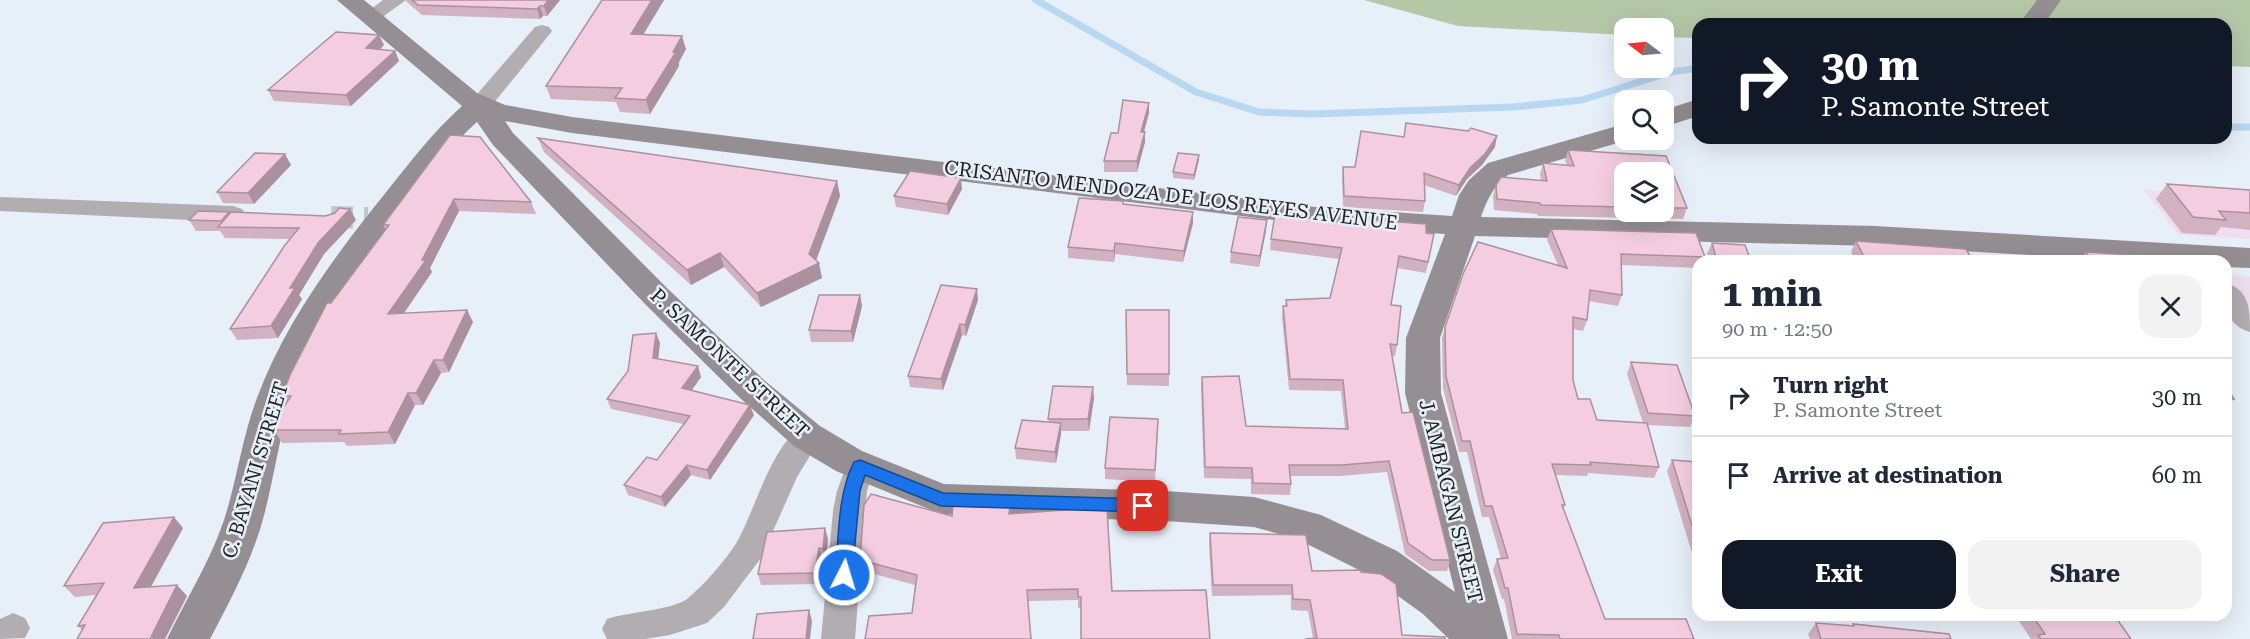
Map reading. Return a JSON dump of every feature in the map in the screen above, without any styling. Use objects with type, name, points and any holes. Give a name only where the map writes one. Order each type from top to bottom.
[{"type":"street","name":"CRISANTO MENDOZA DE LOS REYES AVENUE","points":[[350,0],[468,99],[498,111],[603,129],[899,163],[1315,216],[1463,225],[1875,236],[2157,255]]},
{"type":"street","points":[[370,17],[396,0]]},
{"type":"street","points":[[2036,18],[2049,0]]},
{"type":"street","points":[[480,105],[542,31]]},
{"type":"street","name":"C. BAYANI STREET","points":[[188,639],[212,596],[243,521],[274,398],[294,354],[374,218],[446,136],[480,105]]},
{"type":"street","name":"P. SAMONTE STREET","points":[[480,105],[503,139],[657,297],[752,389],[807,436],[860,466],[941,499],[1165,506],[1254,512],[1307,526],[1383,563],[1437,602],[1478,639]]},
{"type":"street","points":[[1674,116],[1692,110]]},
{"type":"street","name":"J. AMBAGAN STREET","points":[[1487,639],[1423,393],[1423,338],[1474,195],[1484,180],[1498,169],[1614,135]]},
{"type":"street","points":[[0,204],[260,215]]},
{"type":"street","name":"CRISANTO MENDOZA DE LOS REYES AVENUE","points":[[2232,258],[2250,258]]},
{"type":"street","points":[[2232,300],[2250,323]]},
{"type":"street","points":[[619,629],[695,613],[712,597],[750,549],[783,473],[807,436]]},
{"type":"street","points":[[838,639],[849,512],[852,491],[860,466]]},
{"type":"shaded area","points":[[2144,190],[2250,197],[2250,239],[2179,235]]},
{"type":"shaded area","points":[[2232,276],[2250,277],[2250,323],[2232,299]]},
{"type":"green space","points":[[1364,0],[2250,0],[2250,67],[2232,66],[2232,18],[1692,18],[1692,38],[1674,37],[1674,18],[1614,18],[1614,34],[1458,26]]},
{"type":"building","points":[[412,0],[548,0],[544,6],[537,9],[418,5]]},
{"type":"building","points":[[602,0],[652,0],[631,34],[682,36],[673,52],[676,52],[646,100],[615,98],[622,88],[546,86]]},
{"type":"building","points":[[336,32],[379,35],[366,48],[395,51],[346,95],[268,90]]},
{"type":"building","points":[[1123,100],[1149,103],[1141,132],[1145,132],[1137,161],[1104,161],[1111,133],[1118,133]]},
{"type":"building","points":[[1406,123],[1468,131],[1471,128],[1497,136],[1459,185],[1424,173],[1425,201],[1344,196],[1343,167],[1355,167],[1361,131],[1404,137]]},
{"type":"building","points":[[450,135],[480,137],[531,202],[454,199],[422,260],[426,260],[388,314],[467,310],[443,360],[434,360],[416,393],[408,393],[388,432],[339,434],[341,430],[274,430],[277,417],[291,396],[282,396],[290,375],[327,303],[331,303],[389,225],[383,225]]},
{"type":"building","points":[[538,138],[837,181],[809,254],[819,263],[757,293],[720,253],[687,270]]},
{"type":"building","points":[[1568,150],[1666,156],[1668,162],[1614,162],[1614,207],[1541,205],[1540,203],[1497,199],[1496,185],[1501,177],[1547,181],[1543,163],[1574,166]]},
{"type":"building","points":[[255,153],[285,154],[248,193],[217,192]]},
{"type":"building","points":[[1178,153],[1199,155],[1194,175],[1173,172]]},
{"type":"building","points":[[910,171],[961,178],[947,204],[894,196]]},
{"type":"building","points":[[1674,176],[1687,208],[1674,208]]},
{"type":"building","points":[[2167,184],[2250,190],[2250,213],[2219,211],[2226,220],[2193,217]]},
{"type":"building","points":[[1079,198],[1123,201],[1123,204],[1193,212],[1184,251],[1115,243],[1114,251],[1068,247]]},
{"type":"building","points":[[339,208],[350,209],[318,243],[290,288],[295,288],[271,326],[230,329],[285,245],[299,228],[218,227],[231,212],[325,216],[335,213]]},
{"type":"building","points":[[198,211],[229,212],[221,221],[189,220]]},
{"type":"building","points":[[1275,214],[1340,222],[1345,218],[1426,224],[1426,233],[1434,234],[1428,262],[1399,256],[1391,305],[1401,306],[1397,345],[1390,344],[1402,413],[1413,412],[1450,560],[1432,560],[1408,543],[1389,461],[1342,465],[1289,465],[1291,484],[1253,483],[1252,468],[1205,467],[1202,377],[1239,376],[1246,426],[1348,429],[1343,380],[1290,379],[1283,306],[1287,306],[1286,300],[1330,298],[1342,248],[1271,239]]},
{"type":"building","points":[[1238,217],[1267,220],[1260,256],[1231,252]]},
{"type":"building","points":[[1551,229],[1696,233],[1704,255],[1621,254],[1622,295],[1590,290],[1587,320],[1573,317],[1573,380],[1578,399],[1590,399],[1597,420],[1647,423],[1659,467],[1590,462],[1591,465],[1552,464],[1565,505],[1562,505],[1605,619],[1686,619],[1694,639],[1560,639],[1559,635],[1517,634],[1508,588],[1505,588],[1497,559],[1508,558],[1492,506],[1485,506],[1470,441],[1462,441],[1446,376],[1445,327],[1463,274],[1478,242],[1567,268]]},
{"type":"building","points":[[1856,241],[1966,249],[1970,255],[1863,255]]},
{"type":"building","points":[[1712,243],[1745,245],[1749,255],[1715,255]]},
{"type":"building","points":[[2086,252],[2131,255],[2088,255]]},
{"type":"building","points":[[941,285],[977,289],[965,325],[960,324],[941,379],[908,376]]},
{"type":"building","points":[[819,295],[860,295],[851,331],[809,330]]},
{"type":"building","points":[[1126,310],[1169,310],[1169,374],[1127,374]]},
{"type":"building","points":[[656,333],[653,358],[698,366],[682,388],[750,405],[707,470],[687,465],[661,497],[624,485],[647,457],[657,460],[690,416],[607,399],[628,371],[633,335]]},
{"type":"building","points":[[1631,362],[1677,365],[1692,408],[1692,416],[1648,413]]},
{"type":"building","points":[[1053,386],[1093,387],[1088,419],[1048,419]]},
{"type":"building","points":[[1110,417],[1158,419],[1155,470],[1105,468]]},
{"type":"building","points":[[1022,420],[1061,423],[1055,452],[1015,448]]},
{"type":"building","points":[[1672,460],[1692,462],[1692,526]]},
{"type":"building","points":[[871,494],[952,516],[953,506],[1010,507],[1009,514],[1079,509],[1107,510],[1112,591],[1206,590],[1210,639],[1081,639],[1081,597],[1078,597],[1078,589],[1027,590],[1031,639],[865,639],[869,616],[912,613],[917,575],[860,560],[864,505]]},
{"type":"building","points":[[174,517],[134,588],[177,585],[151,637],[154,636],[153,639],[77,639],[85,625],[78,626],[104,583],[64,586],[103,523]]},
{"type":"building","points":[[825,528],[823,549],[819,548],[815,573],[758,574],[767,532]]},
{"type":"building","points":[[1210,533],[1306,535],[1312,571],[1361,570],[1361,572],[1381,574],[1396,584],[1402,635],[1445,637],[1445,639],[1305,639],[1317,638],[1310,600],[1293,599],[1292,585],[1213,585]]},
{"type":"building","points":[[809,610],[806,639],[753,639],[757,614]]},
{"type":"building","points":[[2036,621],[2118,621],[2131,639],[2041,639],[2038,635],[2045,634]]},
{"type":"building","points":[[1816,623],[1854,626],[1853,624],[1949,634],[1951,639],[1821,639]]},
{"type":"waterway","points":[[1036,0],[1196,92],[1259,112],[1313,114],[1513,107],[1582,100],[1671,72],[1692,69]]},
{"type":"waterway","points":[[2232,127],[2250,127]]},
{"type":"tunnel","points":[[331,217],[368,218]]},
{"type":"route","points":[[844,575],[852,491],[860,466],[904,486],[941,499],[1143,506]]}]
